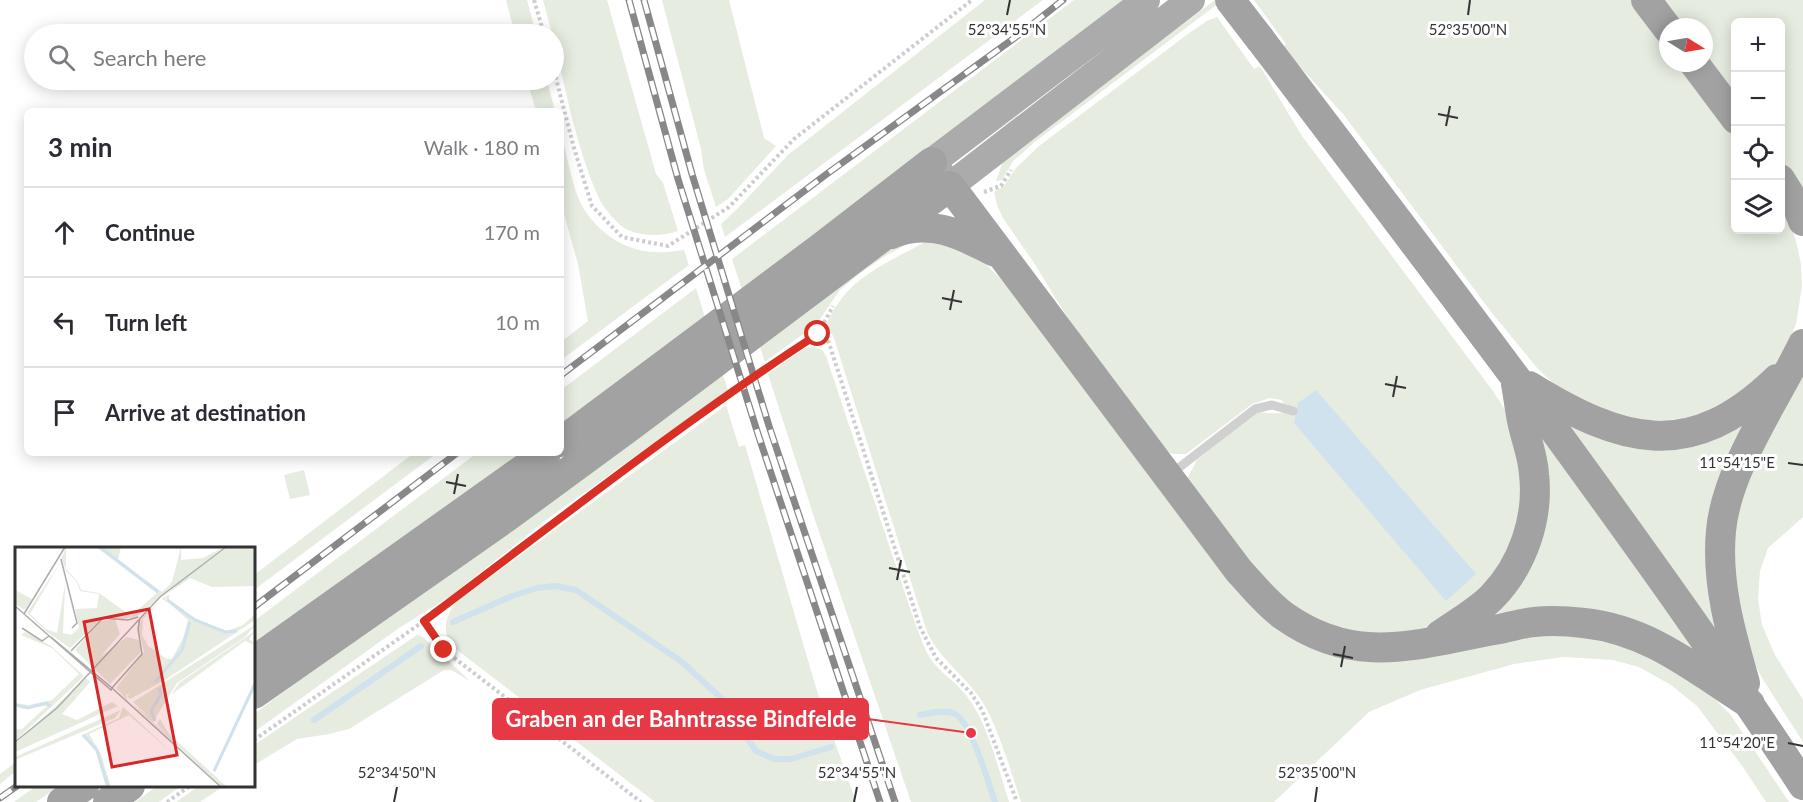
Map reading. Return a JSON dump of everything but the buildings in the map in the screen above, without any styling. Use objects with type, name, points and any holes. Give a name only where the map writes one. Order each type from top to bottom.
[{"type":"highway","points":[[1230,0],[1638,544],[1750,704],[1803,785]]},
{"type":"highway","points":[[1646,0],[1660,18]]},
{"type":"highway","points":[[1701,72],[1731,112]]},
{"type":"highway","points":[[564,440],[800,264],[932,162]]},
{"type":"highway","points":[[1781,180],[1798,208],[1803,221]]},
{"type":"highway","points":[[255,693],[508,516],[950,186],[1239,571],[1283,615],[1308,631],[1331,641],[1356,647],[1384,649],[1408,647],[1534,622],[1586,623],[1620,630],[1650,641],[1682,658],[1750,704]]},
{"type":"highway","points":[[879,239],[902,230],[927,226],[959,234],[1001,255]]},
{"type":"highway","points":[[1515,378],[1569,410],[1595,422],[1637,435],[1660,436],[1707,427],[1732,416],[1757,399],[1799,353]]},
{"type":"highway","points":[[1750,704],[1730,629],[1721,579],[1721,530],[1732,484],[1799,353]]},
{"type":"highway","points":[[1431,641],[1492,597],[1510,574],[1523,550],[1532,524],[1535,476],[1515,378]]},
{"type":"highway","points":[[255,660],[542,456]]},
{"type":"highway","points":[[62,802],[83,787]]},
{"type":"highway","points":[[108,802],[129,787]]},
{"type":"main road","points":[[1146,0],[932,162],[950,186],[1191,0]]},
{"type":"lane","points":[[1167,476],[1255,409],[1272,405],[1293,411]]},
{"type":"path","points":[[534,0],[541,24]]},
{"type":"path","points":[[559,90],[592,206],[622,237],[668,246],[729,207],[794,139],[972,0]]},
{"type":"path","points":[[255,739],[424,621],[773,363],[818,334],[830,343],[920,627],[936,658],[971,693],[982,710],[1017,802]]},
{"type":"path","points":[[424,621],[444,650],[641,802]]},
{"type":"path","points":[[167,802],[189,787]]},
{"type":"shaded area","points":[[506,0],[527,0],[533,24],[512,24]]},
{"type":"shaded area","points":[[543,0],[607,0],[656,174],[663,183],[678,231],[653,235],[628,230],[615,220],[600,200],[578,139],[564,83],[564,24],[549,24]]},
{"type":"shaded area","points":[[662,0],[729,0],[764,138],[776,146],[728,199],[716,207],[704,170],[701,149]]},
{"type":"shaded area","points":[[985,0],[1043,0],[725,237],[721,224],[788,155]]},
{"type":"shaded area","points":[[1074,0],[1127,0],[743,293],[732,259]]},
{"type":"shaded area","points":[[1215,0],[1223,0],[1036,141],[1013,161],[1002,180],[996,181],[1003,161],[1033,136]]},
{"type":"shaded area","points":[[1254,0],[1632,0],[1659,35],[1659,72],[1687,72],[1731,132],[1731,234],[1785,234],[1785,211],[1788,217],[1801,264],[1802,286],[1796,324],[1775,365],[1709,417],[1624,423],[1557,387],[1538,369],[1492,313],[1343,114],[1283,48],[1286,44]]},
{"type":"shaded area","points":[[1661,0],[1803,0],[1803,192],[1785,165],[1785,18],[1731,18],[1731,94],[1713,69],[1713,18],[1674,18]]},
{"type":"shaded area","points":[[1217,17],[1254,69],[1260,66],[1302,136],[1493,391],[1507,413],[1522,451],[1522,523],[1490,585],[1433,625],[1412,632],[1391,635],[1349,632],[1304,613],[1263,580],[1186,481],[1197,460],[1256,412],[1281,413],[1284,412],[1286,406],[1281,400],[1270,398],[1252,404],[1186,454],[1163,451],[1082,341],[1036,266],[1003,218],[997,205],[994,192],[1004,186],[1016,168],[1039,146],[1192,31]]},
{"type":"shaded area","points":[[530,90],[550,90],[554,108],[535,108]]},
{"type":"shaded area","points":[[564,145],[576,192],[588,215],[597,225],[618,242],[643,251],[684,250],[689,265],[564,358],[564,340],[588,321],[578,264],[564,214]]},
{"type":"shaded area","points":[[927,241],[970,249],[999,277],[1033,316],[1217,561],[1387,662],[1428,657],[1545,629],[1638,645],[1716,700],[1730,714],[1789,802],[1766,802],[1697,706],[1671,685],[1639,667],[1613,660],[1563,657],[1514,664],[1420,690],[1369,712],[1274,802],[1021,802],[1002,746],[984,704],[937,649],[927,632],[834,338],[831,332],[824,328],[842,297],[858,281],[887,262]]},
{"type":"shaded area","points":[[911,242],[860,273],[840,290],[813,329],[765,362],[759,344],[883,249]]},
{"type":"shaded area","points":[[696,288],[705,318],[564,423],[564,388]]},
{"type":"shaded area","points":[[814,347],[822,350],[826,356],[923,644],[934,663],[962,690],[974,706],[992,746],[1009,802],[911,802],[768,374],[805,348]]},
{"type":"shaded area","points":[[722,372],[728,390],[550,517],[452,595],[399,628],[255,731],[255,713]]},
{"type":"shaded area","points":[[1803,374],[1803,517],[1768,548],[1760,571],[1758,599],[1762,625],[1775,655],[1803,700],[1803,742],[1762,678],[1748,651],[1728,574],[1744,478]]},
{"type":"shaded area","points":[[726,405],[739,447],[745,445],[817,691],[856,802],[655,802],[452,646],[447,634],[447,619],[455,603]]},
{"type":"shaded area","points":[[1552,405],[1596,434],[1746,417],[1723,642]]},
{"type":"shaded area","points":[[1528,419],[1711,666],[1696,657],[1489,622],[1526,565]]},
{"type":"shaded area","points":[[410,456],[433,456],[255,589],[255,574]]},
{"type":"shaded area","points":[[473,456],[519,456],[255,643],[255,620]]},
{"type":"shaded area","points":[[304,470],[310,495],[290,499],[284,475]]},
{"type":"shaded area","points":[[417,635],[423,637],[470,681],[451,670],[444,670],[349,729],[297,739],[255,764],[255,744]]},
{"type":"shaded area","points":[[15,763],[15,772],[0,784],[0,774]]},
{"type":"shaded area","points":[[35,787],[58,787],[36,802],[14,802]]},
{"type":"shaded area","points":[[156,787],[180,787],[159,802],[135,802]]},
{"type":"shaded area","points":[[198,787],[222,787],[200,802],[176,802]]},
{"type":"water","points":[[1316,390],[1476,574],[1446,601],[1294,423],[1298,403]]},
{"type":"waterway","points":[[453,622],[512,596],[537,588],[555,586],[576,590],[682,662],[720,697],[756,751],[774,759],[791,759],[831,747]]},
{"type":"waterway","points":[[314,720],[421,646]]},
{"type":"waterway","points":[[920,715],[945,712],[953,713],[960,718],[972,739],[995,802]]},
{"type":"railway","points":[[629,0],[678,179],[757,431],[880,802]]},
{"type":"railway","points":[[644,0],[692,174],[769,426],[895,802]]},
{"type":"railway","points":[[564,373],[824,176],[1024,31],[1063,0]]},
{"type":"railway","points":[[255,606],[453,456]]},
{"type":"railway","points":[[0,798],[16,787]]},
{"type":"place","name":"Graben an der Bahntrasse Bindfelde","points":[[971,733]]},
{"type":"route","points":[[444,650],[424,621],[680,430],[773,363],[818,334]]}]
